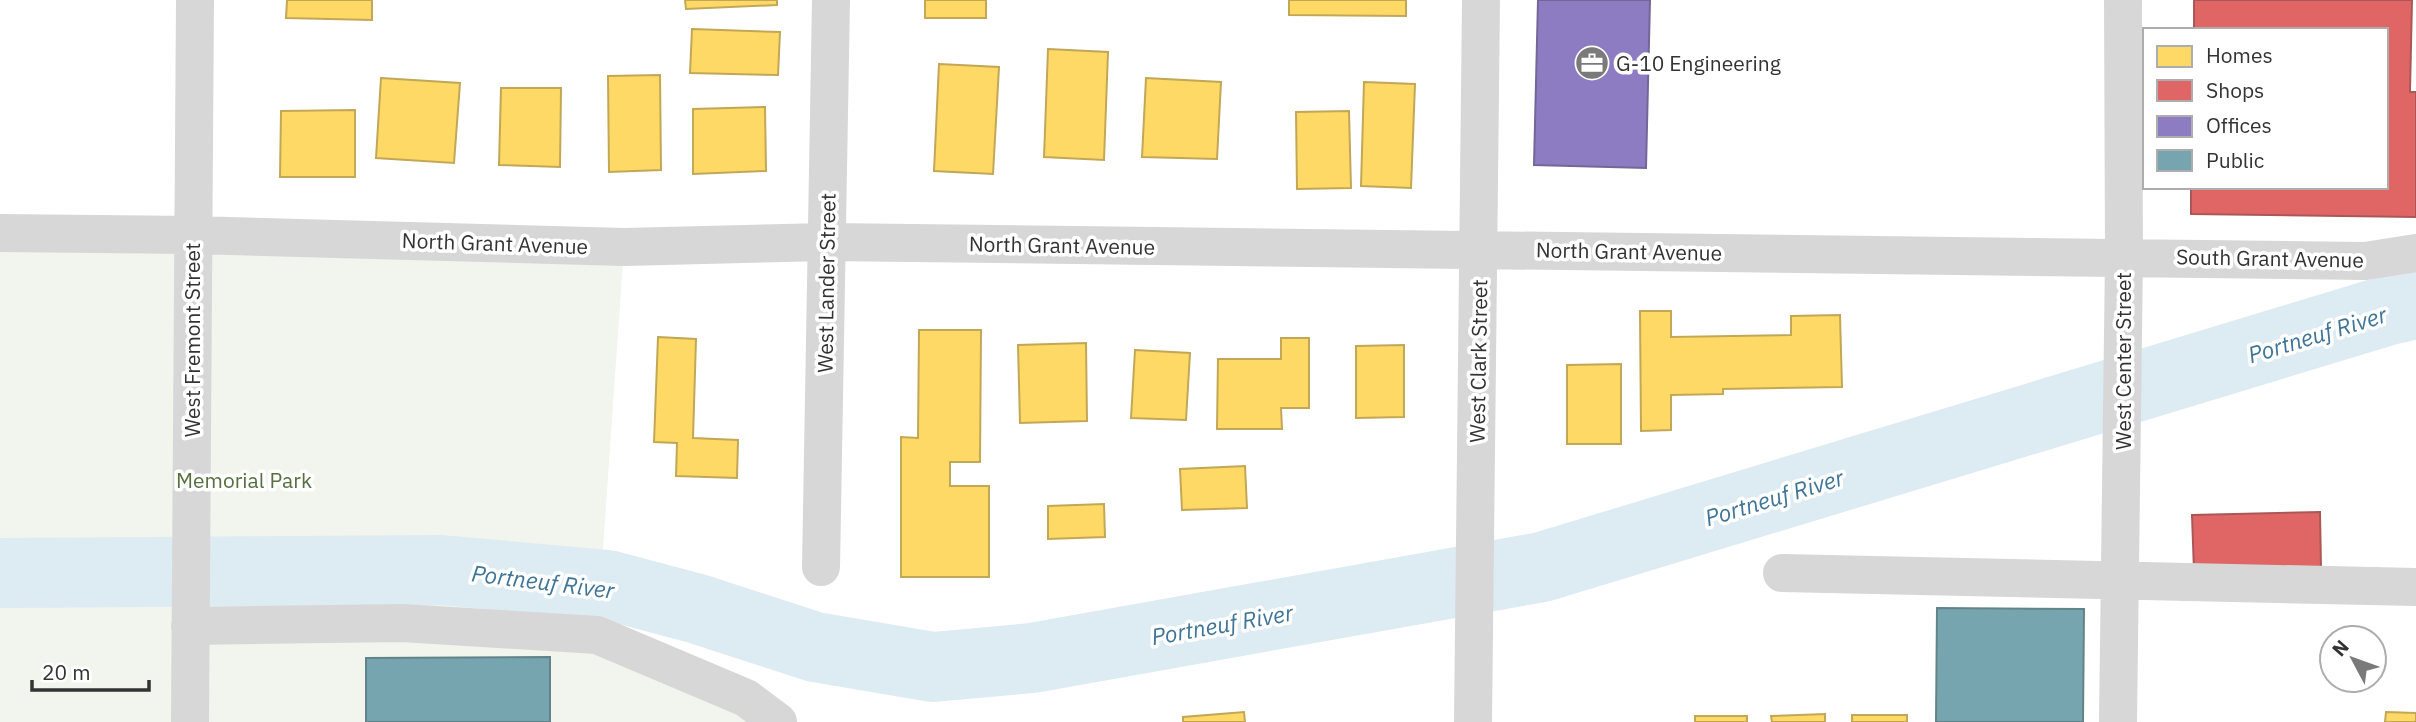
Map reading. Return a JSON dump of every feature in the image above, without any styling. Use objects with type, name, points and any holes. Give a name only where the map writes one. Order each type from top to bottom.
[{"type":"street","name":"West Fremont Street","points":[[190,722],[195,0]]},
{"type":"street","name":"West Lander Street","points":[[821,567],[831,0]]},
{"type":"street","name":"West Clark Street","points":[[1473,722],[1480,0]]},
{"type":"street","name":"West Center Street","points":[[2118,722],[2123,453],[2123,0]]},
{"type":"street","name":"North Grant Avenue","points":[[0,233],[193,235],[624,247],[827,242],[2124,256]]},
{"type":"street","name":"South Grant Avenue","points":[[2124,256],[2365,261],[2416,253]]},
{"type":"street","points":[[1782,573],[2416,587]]},
{"type":"street","points":[[190,626],[402,623],[597,635],[746,698],[778,722]]},
{"type":"green space","name":"Memorial Park","points":[[0,233],[624,247],[597,635],[778,722],[0,722]]},
{"type":"building: Homes","points":[[287,0],[372,0],[372,20],[286,18]]},
{"type":"building: Homes","points":[[685,0],[777,0],[777,5],[686,9]]},
{"type":"building: Homes","points":[[925,0],[986,0],[986,18],[925,18]]},
{"type":"building: Homes","points":[[1289,0],[1406,0],[1406,16],[1289,15]]},
{"type":"building: Homes","points":[[692,29],[780,32],[778,75],[690,73]]},
{"type":"building: Homes","points":[[1048,49],[1108,52],[1104,160],[1044,157]]},
{"type":"building: Homes","points":[[939,64],[999,67],[993,174],[934,171]]},
{"type":"building: Homes","points":[[660,75],[661,170],[609,172],[608,76]]},
{"type":"building: Homes","points":[[381,78],[460,83],[454,163],[376,158]]},
{"type":"building: Homes","points":[[1146,78],[1221,82],[1217,159],[1142,157]]},
{"type":"building: Homes","points":[[1364,82],[1415,84],[1411,188],[1361,186]]},
{"type":"building: Homes","points":[[501,88],[561,88],[560,167],[499,165]]},
{"type":"building: Homes","points":[[765,107],[766,171],[693,174],[693,109]]},
{"type":"building: Homes","points":[[355,110],[355,177],[280,177],[281,111]]},
{"type":"building: Homes","points":[[1349,111],[1351,188],[1297,189],[1296,112]]},
{"type":"building: Homes","points":[[1640,311],[1671,311],[1671,337],[1791,335],[1791,316],[1840,315],[1842,387],[1723,389],[1723,394],[1671,395],[1671,430],[1641,431]]},
{"type":"building: Homes","points":[[919,330],[981,330],[980,462],[950,462],[950,486],[989,486],[989,577],[901,577],[901,437],[918,438]]},
{"type":"building: Homes","points":[[658,337],[696,339],[693,438],[738,440],[737,478],[676,476],[677,443],[654,442]]},
{"type":"building: Homes","points":[[1281,338],[1309,338],[1309,408],[1281,408],[1282,429],[1217,429],[1218,359],[1281,359]]},
{"type":"building: Homes","points":[[1086,343],[1087,421],[1020,423],[1018,345]]},
{"type":"building: Homes","points":[[1404,345],[1404,417],[1356,418],[1356,346]]},
{"type":"building: Homes","points":[[1135,350],[1190,353],[1186,420],[1131,418]]},
{"type":"building: Homes","points":[[1621,364],[1621,444],[1567,444],[1567,365]]},
{"type":"building: Homes","points":[[1245,466],[1247,508],[1182,510],[1180,469]]},
{"type":"building: Homes","points":[[1104,504],[1105,537],[1048,539],[1048,506]]},
{"type":"building: Homes","points":[[1244,712],[1245,722],[1183,722],[1183,717]]},
{"type":"building: Homes","points":[[2386,712],[2416,713],[2416,722],[2385,722]]},
{"type":"building: Homes","points":[[1825,714],[1825,722],[1772,722],[1771,716]]},
{"type":"building: Homes","points":[[1852,715],[1907,715],[1907,722],[1852,722]]},
{"type":"building: Homes","points":[[1695,716],[1747,716],[1747,722],[1695,722]]},
{"type":"building: Shops","points":[[2194,0],[2412,0],[2410,92],[2416,92],[2416,217],[2191,214],[2191,189],[2388,189],[2388,28],[2194,28]]},
{"type":"building: Shops","points":[[2320,512],[2321,568],[2194,571],[2192,515]]},
{"type":"building: Offices","points":[[1538,0],[1650,0],[1646,168],[1534,165]]},
{"type":"building: Public","points":[[1937,608],[2084,609],[2083,722],[1936,722]]},
{"type":"building: Public","points":[[550,657],[550,722],[366,722],[366,658]]},
{"type":"waterway","name":"Portneuf River","points":[[0,573],[441,570],[608,585],[698,609],[815,647],[933,667],[1032,658],[1542,567],[2416,304]]},
{"type":"place","name":"G-10 Engineering","points":[[1592,63]]}]
